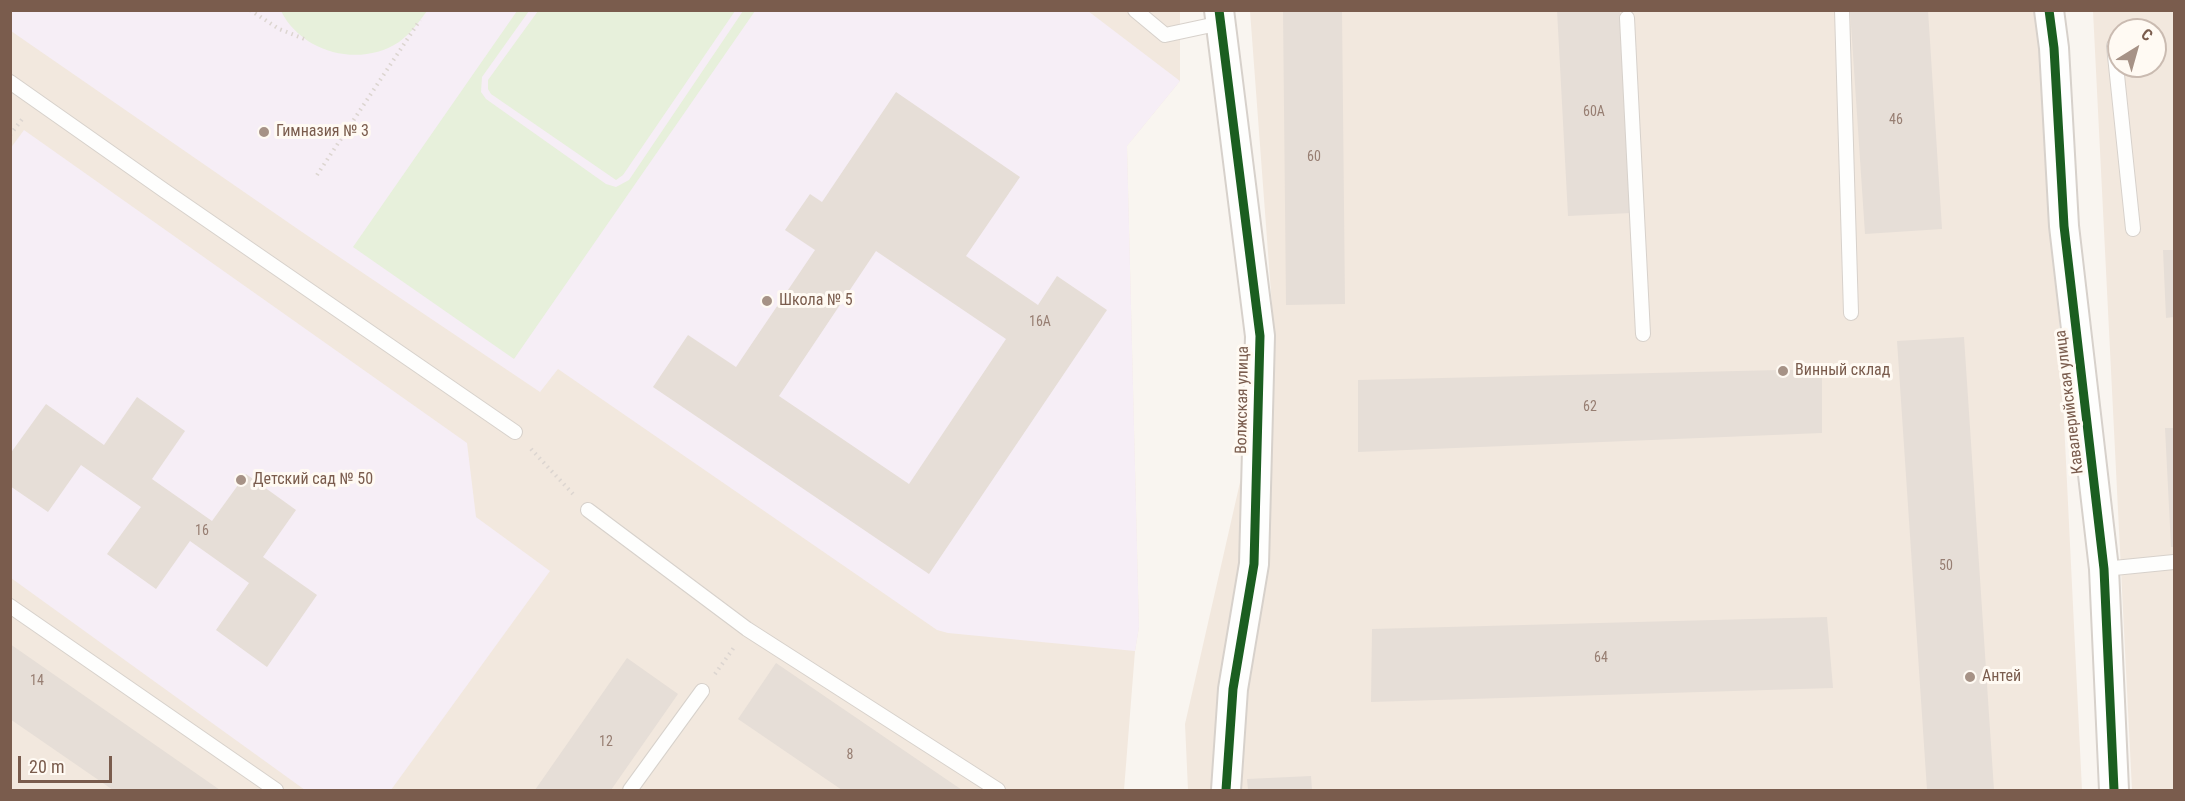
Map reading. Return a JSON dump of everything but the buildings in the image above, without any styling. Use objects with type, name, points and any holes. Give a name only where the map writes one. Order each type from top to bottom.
[{"type":"street","name":"Кавалерийская улица","points":[[2049,10],[2054,48],[2064,226],[2104,569],[2114,790]]},
{"type":"street","name":"Волжская улица","points":[[1220,17],[1260,336],[1254,564],[1233,689],[1226,790]]},
{"type":"lane","points":[[1135,10],[1165,34],[1220,17]]},
{"type":"lane","points":[[1842,10],[1851,313]]},
{"type":"lane","points":[[1627,18],[1643,334]]},
{"type":"lane","points":[[2117,78],[2133,229]]},
{"type":"lane","points":[[10,82],[515,432]]},
{"type":"lane","points":[[588,510],[747,629],[998,790]]},
{"type":"lane","points":[[2104,569],[2175,562]]},
{"type":"lane","points":[[10,606],[276,790]]},
{"type":"lane","points":[[630,790],[702,692]]},
{"type":"path","points":[[250,10],[279,28],[307,40]]},
{"type":"path","points":[[317,175],[420,20]]},
{"type":"path","points":[[515,432],[588,510]]},
{"type":"path","points":[[702,692],[747,629]]},
{"type":"shaded area","name":"Школа № 5","points":[[11,10],[1088,11],[1180,81],[1127,146],[1139,627],[1135,651],[948,633],[937,630],[558,369],[540,392],[302,232],[11,31]]},
{"type":"shaded area","points":[[10,11],[1180,11],[1180,81],[1127,146],[1139,627],[1124,790],[11,790]]},
{"type":"shaded area","points":[[1250,11],[2044,11],[2082,790],[1188,790],[1185,724],[1274,333]]},
{"type":"shaded area","points":[[2093,11],[2174,11],[2174,790],[2132,790]]},
{"type":"shaded area","name":"Детский сад № 50","points":[[24,130],[467,443],[476,517],[550,571],[391,790],[305,790],[11,578],[10,149]]},
{"type":"green space","points":[[281,11],[427,11],[399,42],[384,50],[350,55],[317,46],[290,25]]},
{"type":"green space","points":[[517,11],[529,11],[482,77],[481,92],[486,99],[606,184],[616,187],[629,180],[743,11],[755,11],[514,359],[353,247]]},
{"type":"green space","points":[[538,11],[735,11],[623,175],[616,180],[491,94],[488,89],[488,80]]},
{"type":"cycle path","points":[[1219,10],[1260,336],[1254,564],[1233,689],[1226,790]]},
{"type":"cycle path","points":[[2049,10],[2054,48],[2064,226],[2104,569],[2114,790]]},
{"type":"place","name":"Гимназия № 3","points":[[264,132]]},
{"type":"place","name":"Школа № 5","points":[[767,301]]},
{"type":"place","name":"Винный склад","points":[[1783,371]]},
{"type":"place","name":"Детский сад № 50","points":[[241,480]]},
{"type":"place","name":"Антей","points":[[1970,677]]}]
